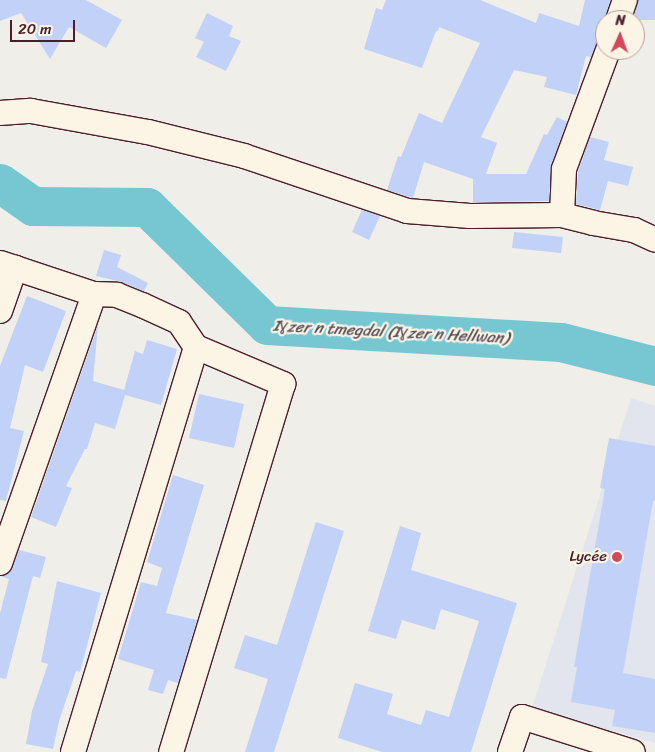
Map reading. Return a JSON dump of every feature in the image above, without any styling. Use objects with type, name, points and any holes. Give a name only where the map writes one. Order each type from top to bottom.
[{"type":"street","points":[[562,215],[564,168],[604,60]]},
{"type":"street","points":[[0,113],[31,111],[186,142],[244,156],[407,211],[470,216],[562,215],[593,223],[634,230],[655,240]]},
{"type":"street","points":[[0,311],[7,265],[94,294],[118,295],[180,322],[196,347],[283,384],[171,752]]},
{"type":"street","points":[[0,563],[94,294]]},
{"type":"street","points":[[73,752],[196,347]]},
{"type":"street","points":[[510,752],[522,717],[633,752]]},
{"type":"shaded area","name":"Lycée","points":[[631,398],[655,406],[655,743],[532,708]]},
{"type":"building","points":[[0,0],[86,0],[122,20],[106,48],[69,27],[50,59],[21,13],[0,21]]},
{"type":"building","points":[[386,0],[480,0],[536,23],[539,13],[579,26],[585,0],[610,0],[607,10],[595,10],[595,48],[591,57],[586,56],[576,95],[544,87],[547,77],[514,70],[481,137],[497,143],[486,174],[526,174],[544,134],[547,135],[557,117],[567,122],[551,165],[549,201],[473,202],[473,179],[424,162],[413,198],[387,190],[398,156],[401,157],[419,113],[442,123],[480,43],[439,27],[422,68],[364,49],[376,8],[382,10]]},
{"type":"building","points":[[638,0],[655,0],[655,20],[645,20],[645,10],[636,10]]},
{"type":"building","points":[[207,13],[233,26],[229,36],[241,41],[226,71],[196,57],[204,42],[195,38]]},
{"type":"building","points":[[590,137],[609,142],[604,160],[633,167],[628,186],[608,181],[600,210],[576,204],[578,172]]},
{"type":"building","points":[[362,210],[380,216],[369,240],[352,232]]},
{"type":"building","points":[[514,232],[563,237],[561,253],[512,248]]},
{"type":"building","points":[[104,250],[121,255],[117,267],[148,283],[144,291],[122,282],[96,276]]},
{"type":"building","points":[[27,296],[66,311],[43,372],[25,365],[10,428],[24,431],[6,501],[0,500],[0,366]]},
{"type":"building","points":[[98,325],[93,381],[124,390],[135,351],[143,354],[147,340],[177,349],[161,405],[125,395],[115,429],[95,423],[87,449],[85,449],[66,486],[72,488],[56,527],[31,517]]},
{"type":"building","points":[[199,394],[244,404],[234,448],[189,438]]},
{"type":"building","points":[[609,438],[655,446],[655,501],[653,501],[623,673],[655,679],[655,733],[612,726],[615,710],[571,702],[577,667],[574,667],[605,489],[600,488]]},
{"type":"building","points":[[173,475],[204,485],[166,613],[197,620],[178,683],[168,680],[163,694],[148,690],[154,670],[118,659],[141,582],[157,586],[162,568],[147,562]]},
{"type":"building","points":[[316,522],[344,531],[274,752],[245,752],[268,679],[234,668],[245,635],[277,645]]},
{"type":"building","points":[[400,526],[421,533],[411,570],[517,603],[471,752],[382,752],[338,738],[355,683],[393,694],[387,714],[421,725],[426,710],[449,717],[479,621],[441,609],[435,630],[402,620],[396,639],[368,631]]},
{"type":"building","points":[[19,550],[46,557],[40,578],[33,576],[6,679],[0,678],[0,613],[9,579],[0,576],[9,573]]},
{"type":"building","points":[[57,581],[101,593],[80,672],[76,671],[59,721],[53,749],[26,744],[32,711],[48,664],[41,662]]},
{"type":"waterway","name":"Iɣzer n tmegdal (Iɣzer n Hellwan)","points":[[0,183],[33,206],[147,207],[267,325],[561,342],[655,366]]},
{"type":"place","name":"Lycée","points":[[617,557]]}]
